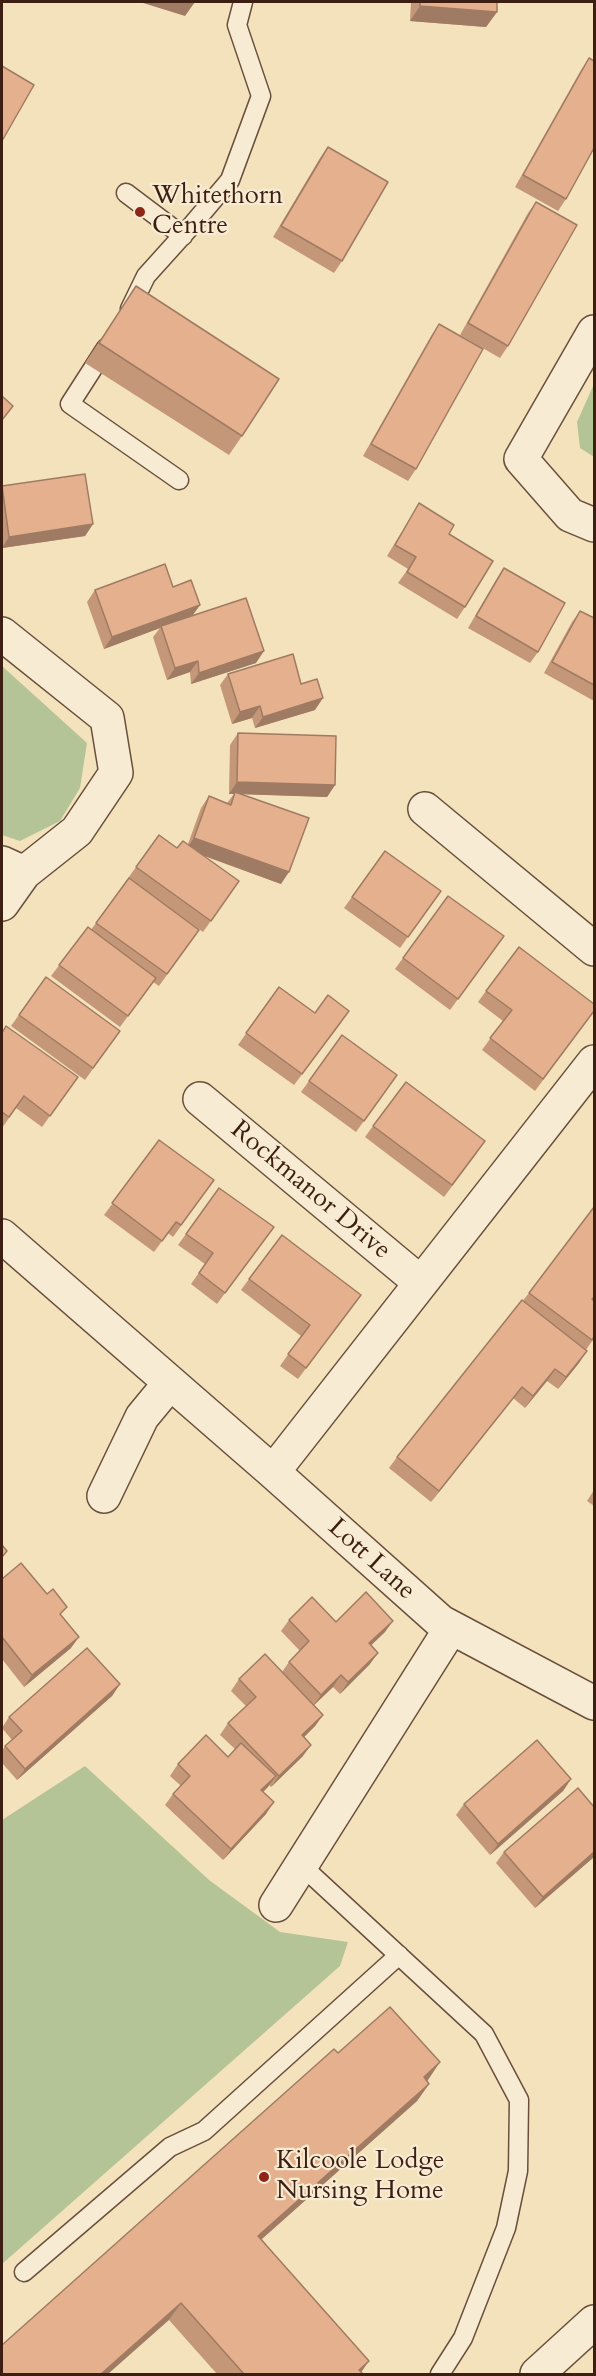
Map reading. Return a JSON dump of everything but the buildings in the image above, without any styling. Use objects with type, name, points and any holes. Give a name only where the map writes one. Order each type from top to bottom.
[{"type":"street","points":[[594,332],[521,459],[570,515],[594,525]]},
{"type":"street","points":[[2,634],[107,718],[116,773],[77,831],[13,868],[2,904]]},
{"type":"street","points":[[425,809],[594,949]]},
{"type":"street","points":[[273,1472],[594,1062]]},
{"type":"street","name":"Rockmanor Drive","points":[[200,1099],[421,1284]]},
{"type":"street","name":"Lott Lane","points":[[2,1236],[441,1622],[594,1703]]},
{"type":"street","points":[[104,1496],[141,1417],[170,1383]]},
{"type":"street","points":[[276,1905],[451,1628]]},
{"type":"street","points":[[537,2374],[594,2322]]},
{"type":"lane","points":[[179,480],[70,404],[119,326],[146,276],[230,180],[261,96],[237,25],[243,2]]},
{"type":"lane","points":[[126,193],[183,236]]},
{"type":"lane","points":[[301,1865],[484,2034],[519,2100],[518,2171],[506,2228],[463,2338],[440,2374]]},
{"type":"lane","points":[[24,2272],[170,2147],[204,2131],[399,1955]]},
{"type":"green space","points":[[594,384],[594,457],[580,448],[577,422]]},
{"type":"green space","points":[[2,666],[87,743],[80,788],[60,821],[20,841],[2,835]]},
{"type":"green space","points":[[85,1766],[209,1880],[280,1932],[348,1942],[340,1966],[2,2264],[2,1820]]},
{"type":"place","name":"Whitethorn Centre","points":[[140,212]]},
{"type":"place","name":"Kilcoole Lodge Nursing Home","points":[[264,2177]]}]
